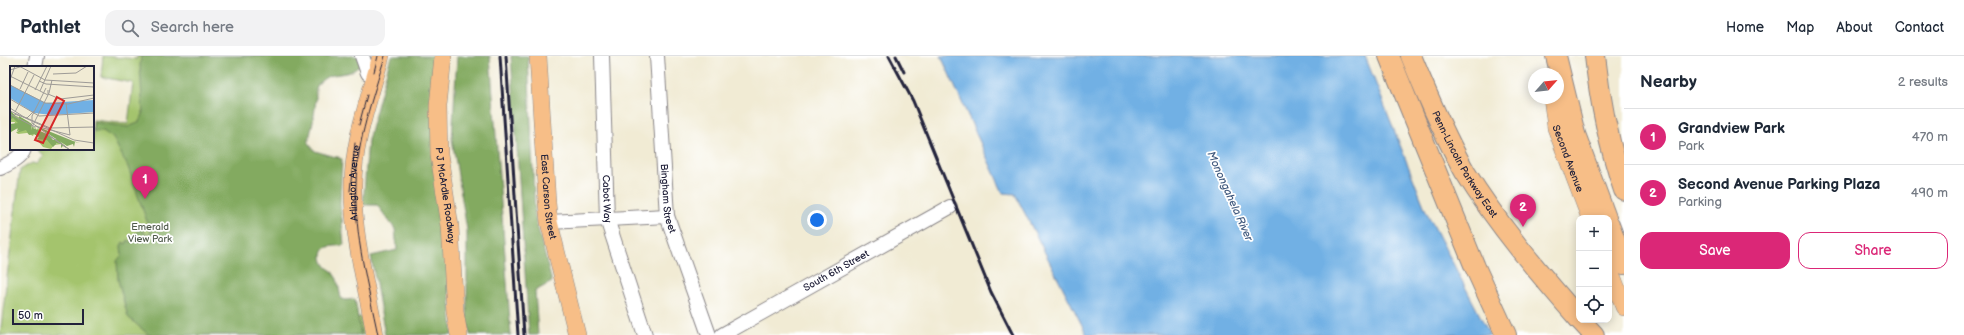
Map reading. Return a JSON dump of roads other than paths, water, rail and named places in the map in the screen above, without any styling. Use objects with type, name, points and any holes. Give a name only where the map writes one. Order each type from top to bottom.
[{"type":"highway","points":[[1389,56],[1475,267],[1506,335]]},
{"type":"highway","name":"Penn-Lincoln Parkway East","points":[[1411,56],[1449,141],[1478,193],[1524,256],[1576,314]]},
{"type":"highway","points":[[1556,56],[1575,134],[1605,215]]},
{"type":"highway","points":[[1595,56],[1603,113],[1612,154],[1624,190]]},
{"type":"highway","points":[[1606,56],[1608,85],[1616,125],[1624,154]]},
{"type":"highway","points":[[1612,233],[1624,264]]},
{"type":"highway","name":"Penn-Lincoln Parkway East","points":[[1584,323],[1594,335]]},
{"type":"main road","name":"Arlington Avenue","points":[[375,335],[354,227],[353,189],[360,130],[381,56]]},
{"type":"main road","name":"P J McArdle Roadway","points":[[443,56],[438,106],[439,155],[450,226],[455,312],[459,335]]},
{"type":"main road","name":"East Carson Street","points":[[538,56],[546,196],[549,222],[577,335]]},
{"type":"main road","points":[[1552,56],[1552,68]]},
{"type":"main road","name":"Second Avenue","points":[[1553,104],[1556,128],[1589,215]]},
{"type":"main road","points":[[1612,276],[1624,307]]},
{"type":"street","points":[[35,66],[37,56]]},
{"type":"street","points":[[362,56],[368,73],[376,76]]},
{"type":"street","name":"Cabot Way","points":[[602,56],[607,219],[645,335]]},
{"type":"street","name":"Bingham Street","points":[[657,56],[667,216],[709,335]]},
{"type":"street","points":[[0,168],[16,159],[23,151]]},
{"type":"street","name":"South 6th Street","points":[[722,335],[950,207]]},
{"type":"street","points":[[549,222],[667,216]]},
{"type":"water","name":"Monongahela River","points":[[941,56],[1365,56],[1426,211],[1490,335],[1087,335],[1015,194],[1003,193]]},
{"type":"tram line","points":[[374,72],[378,56]]},
{"type":"tram line","points":[[378,335],[359,241],[356,184],[362,135],[385,56]]},
{"type":"tram line","points":[[359,125],[367,95]]},
{"type":"tram line","points":[[350,191],[355,143]]},
{"type":"railway","points":[[500,56],[518,335]]},
{"type":"railway","points":[[506,56],[524,335]]},
{"type":"railway","points":[[889,56],[913,101],[991,292],[1013,335]]},
{"type":"railway","points":[[896,56],[904,72]]},
{"type":"place","name":"Grandview Park","points":[[145,199]]},
{"type":"place","name":"Second Avenue Parking Plaza","points":[[1523,227]]},
{"type":"park label","name":"Emerald View Park","points":[[150,232]]}]
